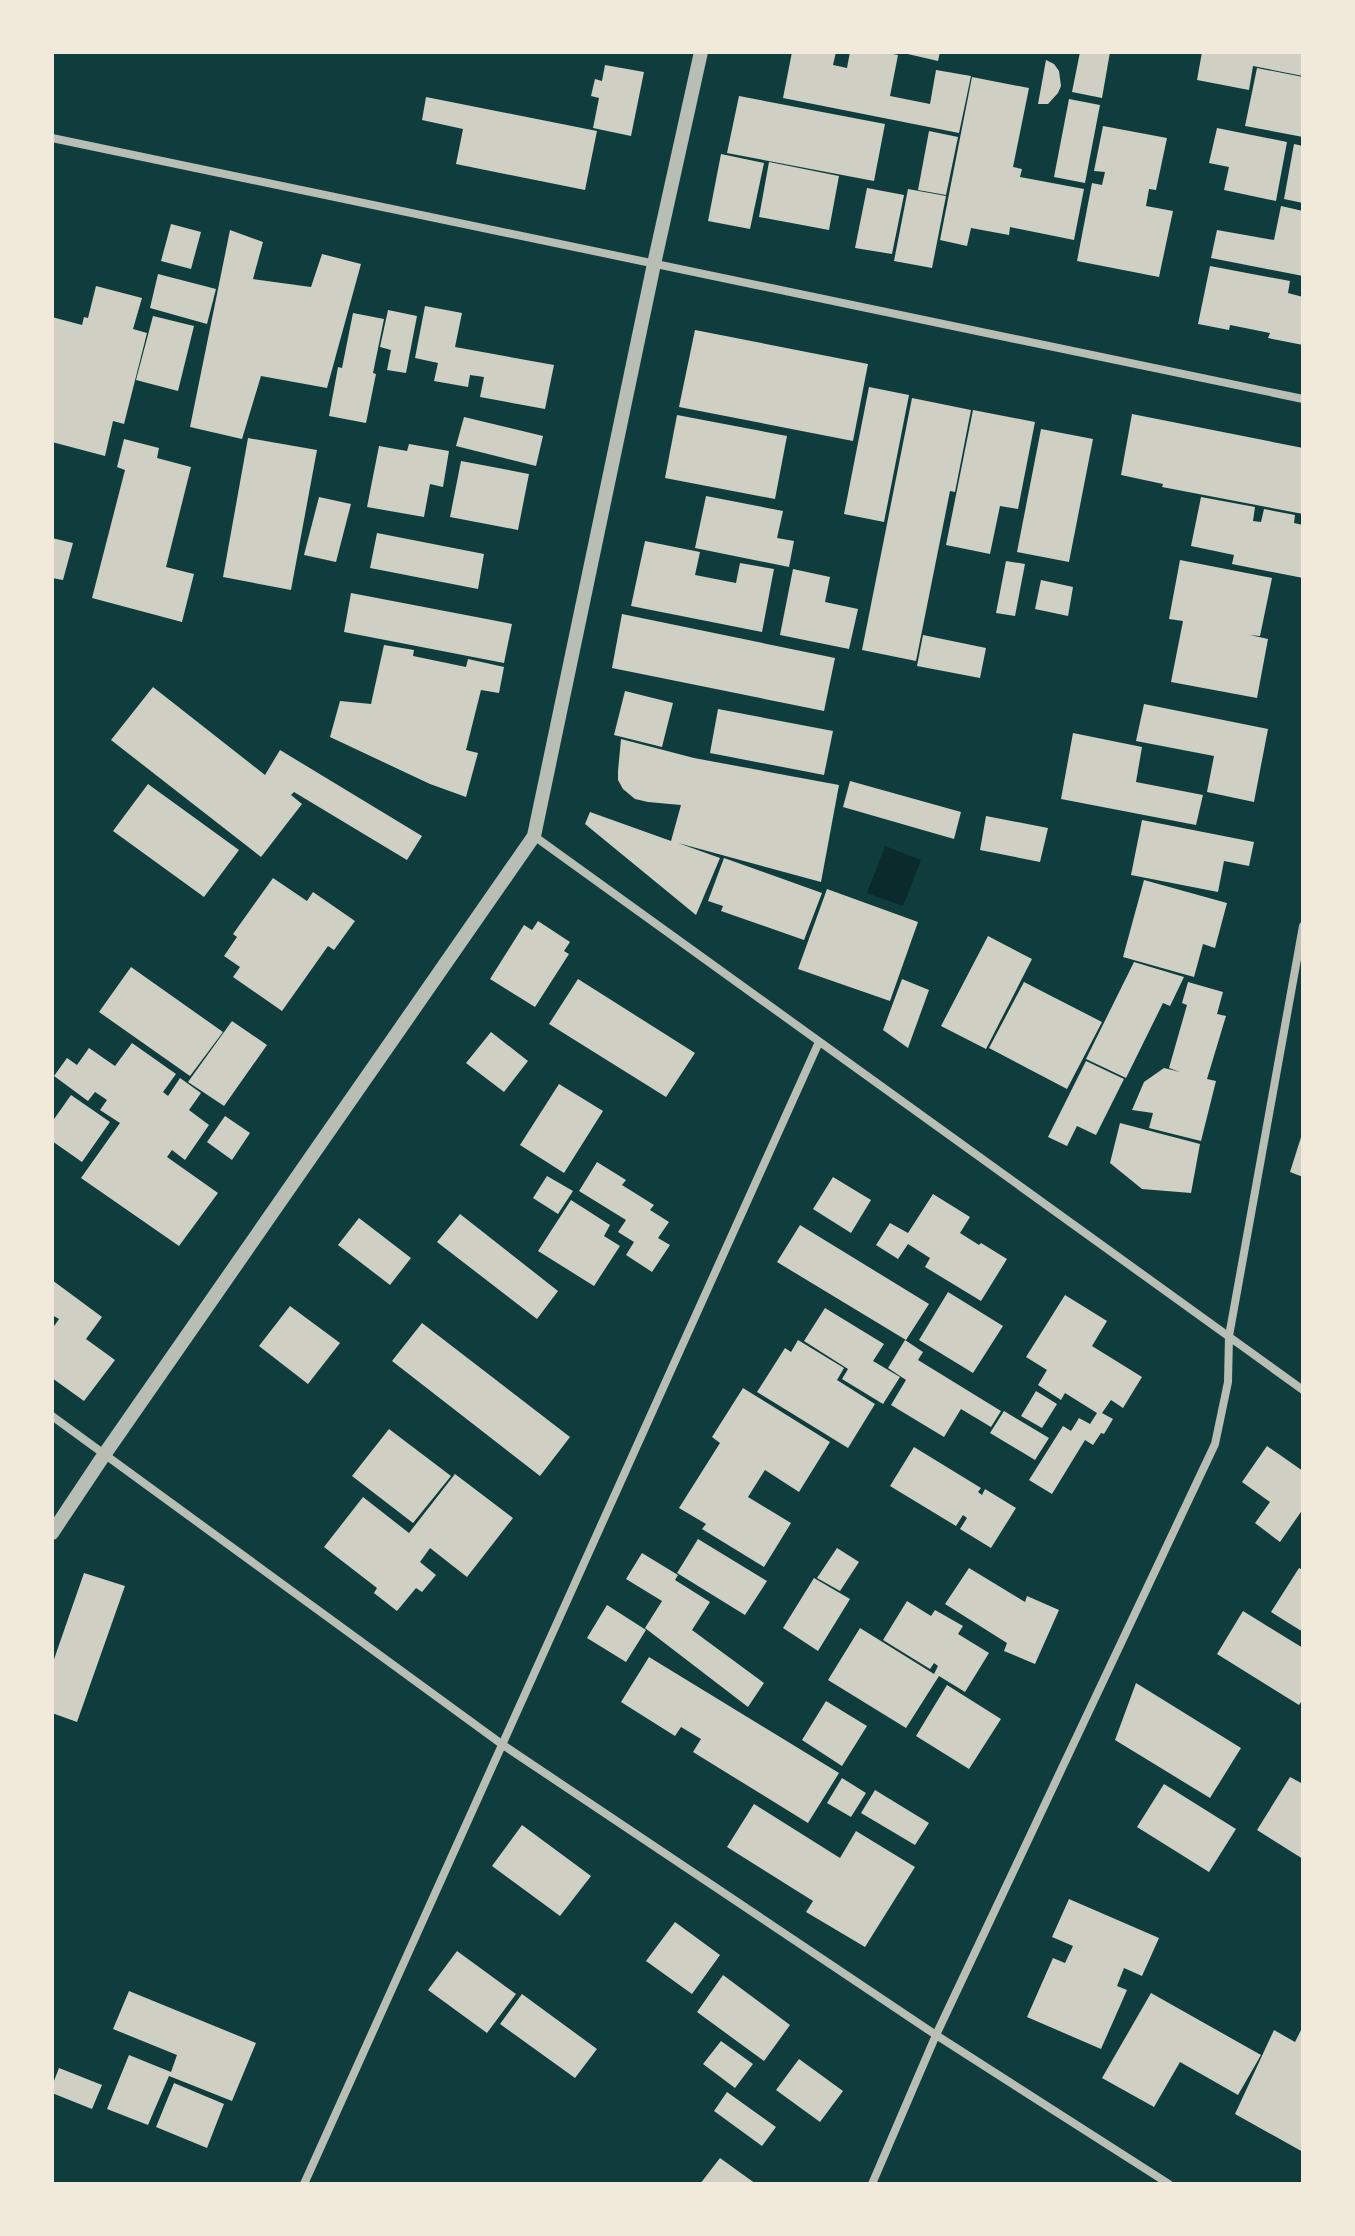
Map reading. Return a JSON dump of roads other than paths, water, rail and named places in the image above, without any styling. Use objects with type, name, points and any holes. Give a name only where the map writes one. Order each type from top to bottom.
[{"type":"street","points":[[52,1533],[534,836],[701,52]]},
{"type":"street","points":[[52,138],[1303,399]]},
{"type":"street","points":[[534,836],[1303,1390]]},
{"type":"street","points":[[872,2184],[936,2035],[1215,1444],[1228,1382],[1229,1336],[1303,926]]},
{"type":"street","points":[[304,2184],[819,1042]]},
{"type":"street","points":[[52,1416],[503,1745],[936,2035],[1169,2184]]},
{"type":"water","points":[[885,846],[921,860],[903,906],[867,893]]}]
